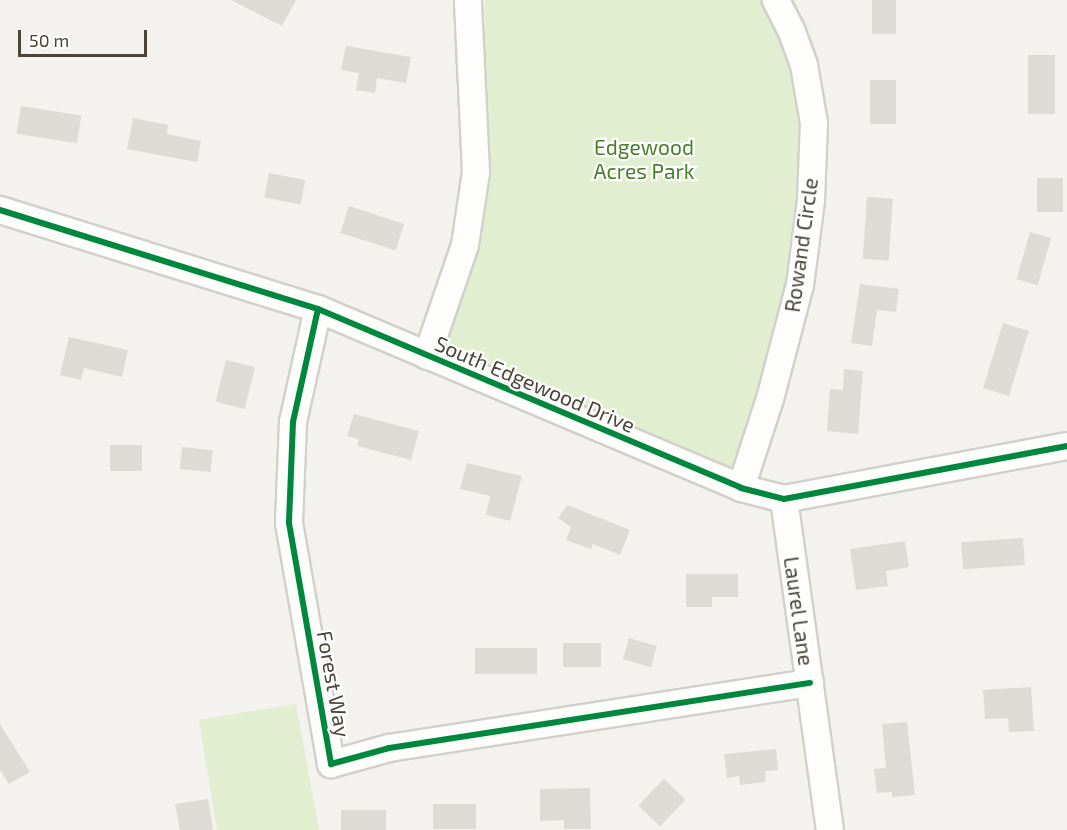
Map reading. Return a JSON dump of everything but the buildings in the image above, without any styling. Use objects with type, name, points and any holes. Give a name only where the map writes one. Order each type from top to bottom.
[{"type":"street","points":[[427,356],[465,245],[476,172],[468,0]]},
{"type":"street","name":"Rowand Circle","points":[[741,488],[770,399],[800,285],[811,200],[814,123],[804,66],[791,30],[776,0]]},
{"type":"street","name":"South Edgewood Drive","points":[[0,210],[318,309],[741,488],[784,499],[1067,446]]},
{"type":"street","name":"Forest Way","points":[[318,309],[293,422],[290,523],[331,764],[389,748],[810,684]]},
{"type":"street","name":"Laurel Lane","points":[[784,499],[830,830]]},
{"type":"green space","name":"Edgewood Acres Park","points":[[485,0],[763,0],[791,64],[804,157],[791,274],[745,456],[734,470],[718,470],[442,348],[473,262],[485,196]]},
{"type":"green space","points":[[296,704],[319,830],[217,830],[199,720]]},
{"type":"cycle path","points":[[0,210],[318,309],[741,488],[784,499],[1067,446]]},
{"type":"cycle path","points":[[318,309],[293,422],[289,523],[331,764],[389,748],[810,683]]}]
